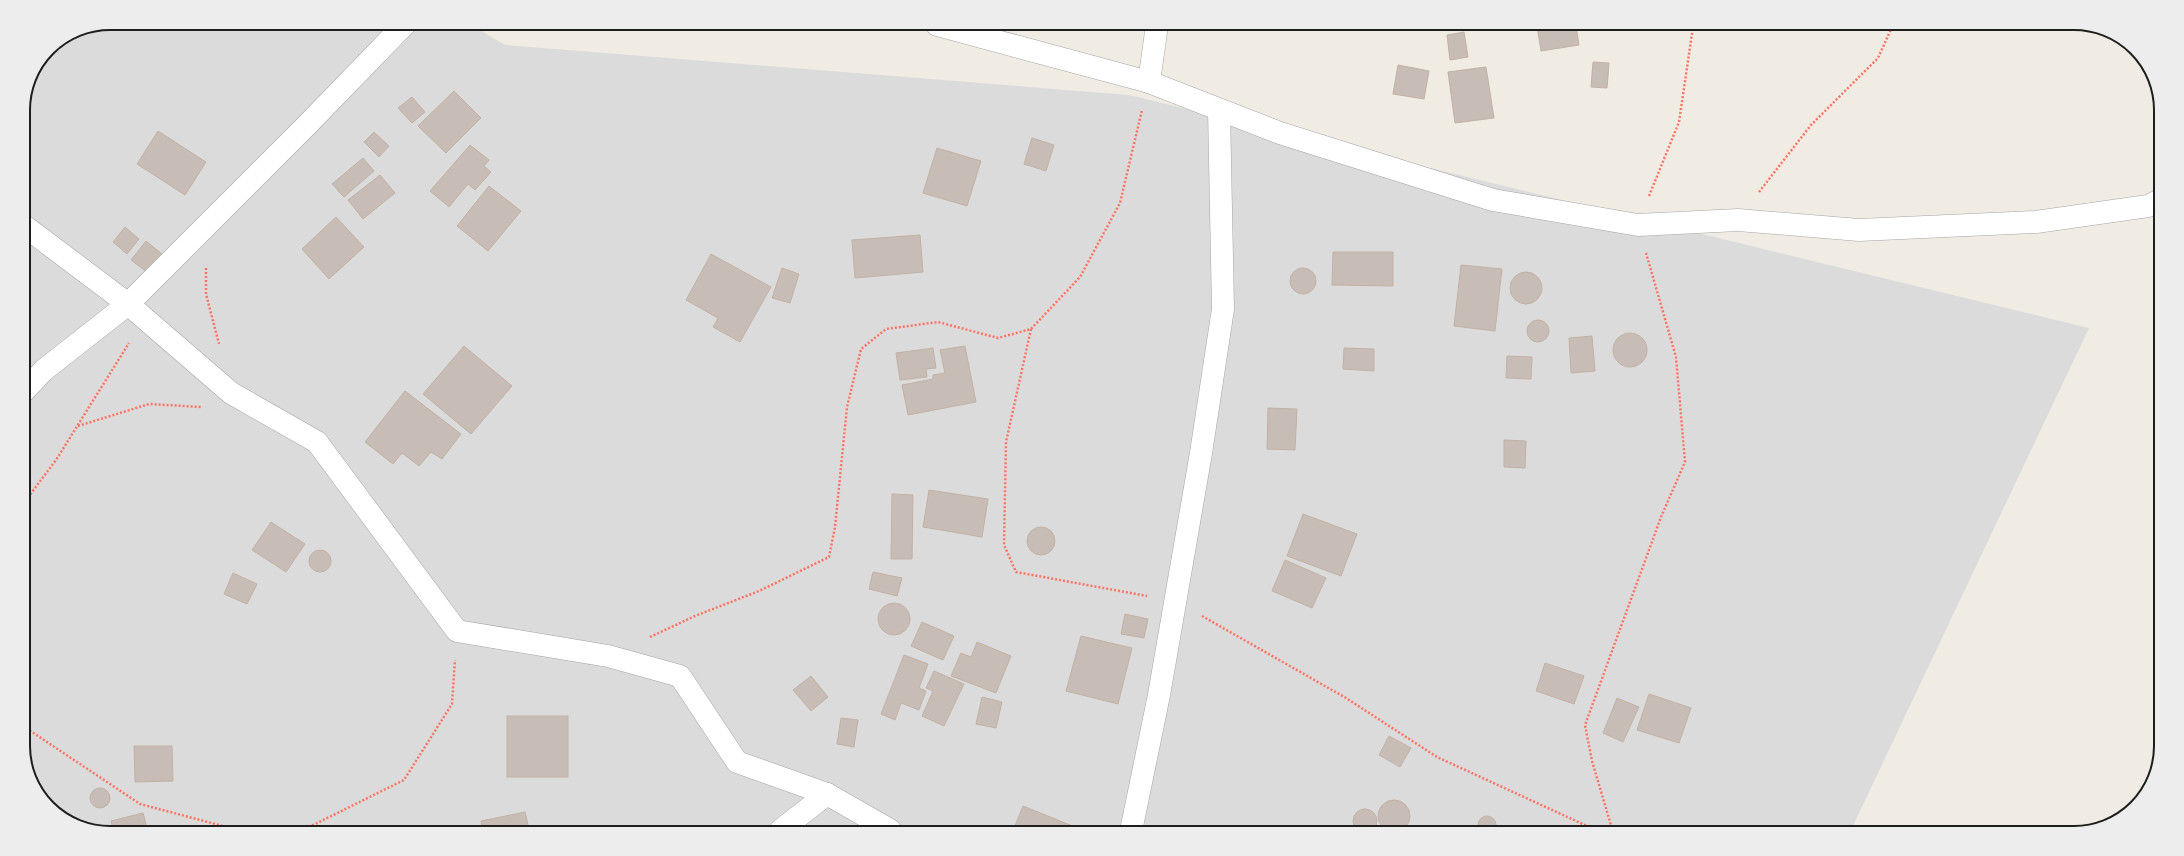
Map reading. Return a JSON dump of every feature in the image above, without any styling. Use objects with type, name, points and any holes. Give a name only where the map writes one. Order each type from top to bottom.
[{"type":"street","points":[[30,385],[44,370],[128,304],[399,30]]},
{"type":"street","points":[[956,30],[1149,82],[1280,134],[1493,200],[1638,225],[1738,220],[1866,230],[2036,222],[2148,206],[2154,203]]},
{"type":"street","points":[[1149,82],[1156,30]]},
{"type":"street","points":[[1132,826],[1159,695],[1176,601],[1223,309],[1219,110]]},
{"type":"street","points":[[30,230],[128,304],[231,393],[317,442],[456,631],[608,656],[680,676],[738,762],[828,794],[883,826]]},
{"type":"street","points":[[786,826],[828,794]]},
{"type":"path","points":[[1611,826],[1592,761],[1585,725],[1661,517],[1685,462],[1676,357],[1638,225],[1678,122],[1693,30]]},
{"type":"path","points":[[1738,220],[1811,125],[1878,58],[1891,30]]},
{"type":"path","points":[[648,637],[695,616],[759,591],[829,557],[835,527],[847,406],[861,349],[886,329],[938,322],[998,338],[1031,329],[1080,278],[1120,203],[1149,82]]},
{"type":"path","points":[[206,226],[206,294],[220,347]]},
{"type":"path","points":[[30,495],[56,460],[144,319]]},
{"type":"path","points":[[1031,329],[1006,442],[1004,545],[1016,572],[1176,601],[1346,698],[1437,757],[1587,826]]},
{"type":"path","points":[[77,426],[149,404],[205,407]]},
{"type":"path","points":[[311,826],[404,780],[452,704],[456,631]]},
{"type":"path","points":[[30,731],[140,804],[223,826]]},
{"type":"shaded area","points":[[104,30],[480,30],[505,45],[1129,95],[2089,328],[1853,826],[110,826],[84,822],[65,813],[46,795],[34,772],[30,752],[30,110],[33,89],[43,65],[53,53],[65,43],[89,33]]},
{"type":"building","points":[[1538,30],[1577,30],[1579,45],[1541,51]]},
{"type":"building","points":[[1464,32],[1468,57],[1450,60],[1447,35]]},
{"type":"building","points":[[1593,62],[1609,63],[1607,88],[1591,87]]},
{"type":"building","points":[[1398,65],[1429,71],[1424,99],[1393,94]]},
{"type":"building","points":[[1486,67],[1494,118],[1455,123],[1448,72]]},
{"type":"building","points":[[454,91],[481,118],[446,153],[418,126]]},
{"type":"building","points":[[412,97],[425,112],[412,123],[398,108]]},
{"type":"building","points":[[158,131],[206,162],[185,195],[137,164]]},
{"type":"building","points":[[374,132],[389,146],[379,157],[364,142]]},
{"type":"building","points":[[1032,138],[1054,145],[1046,171],[1024,164]]},
{"type":"building","points":[[470,145],[489,160],[484,166],[491,172],[475,190],[468,184],[449,207],[430,191]]},
{"type":"building","points":[[937,148],[981,161],[967,206],[923,193]]},
{"type":"building","points":[[363,158],[374,171],[344,197],[332,184]]},
{"type":"building","points":[[380,175],[395,193],[363,219],[348,200]]},
{"type":"building","points":[[489,186],[521,211],[488,251],[457,226]]},
{"type":"building","points":[[336,217],[364,247],[329,279],[302,249]]},
{"type":"building","points":[[125,227],[139,239],[127,254],[113,242]]},
{"type":"building","points":[[920,235],[923,272],[855,278],[852,240]]},
{"type":"building","points":[[146,241],[162,254],[148,273],[131,260]]},
{"type":"building","points":[[1333,252],[1393,252],[1393,286],[1332,285]]},
{"type":"building","points":[[711,254],[771,287],[740,342],[713,327],[718,318],[686,300]]},
{"type":"building","points":[[1461,265],[1502,269],[1495,331],[1454,326]]},
{"type":"building","points":[[782,268],[799,274],[790,303],[772,298]]},
{"type":"building","points":[[1303,268],[1312,272],[1316,281],[1312,290],[1303,294],[1294,290],[1290,281],[1294,272]]},
{"type":"building","points":[[1523,272],[1529,272],[1539,279],[1542,288],[1541,294],[1535,301],[1529,304],[1523,304],[1513,297],[1510,291],[1510,285],[1517,275]]},
{"type":"building","points":[[1538,320],[1546,323],[1549,331],[1546,339],[1538,342],[1530,339],[1527,331],[1530,323]]},
{"type":"building","points":[[1627,333],[1633,333],[1642,338],[1646,344],[1646,356],[1642,362],[1633,367],[1627,367],[1618,362],[1613,353],[1613,347],[1618,338]]},
{"type":"building","points":[[1592,336],[1595,371],[1571,373],[1569,338]]},
{"type":"building","points":[[464,346],[512,386],[471,434],[423,394]]},
{"type":"building","points":[[965,346],[976,402],[908,415],[902,385],[933,379],[933,375],[945,373],[940,350]]},
{"type":"building","points":[[933,348],[936,368],[926,369],[927,377],[900,380],[896,353]]},
{"type":"building","points":[[1344,348],[1374,349],[1374,371],[1343,369]]},
{"type":"building","points":[[1507,356],[1532,357],[1531,379],[1506,378]]},
{"type":"building","points":[[405,391],[461,434],[442,459],[431,452],[419,466],[402,453],[393,464],[365,442]]},
{"type":"building","points":[[1268,408],[1297,409],[1295,450],[1267,449]]},
{"type":"building","points":[[1504,440],[1526,441],[1525,468],[1504,467]]},
{"type":"building","points":[[929,490],[988,499],[982,537],[923,527]]},
{"type":"building","points":[[892,494],[913,495],[912,559],[891,559]]},
{"type":"building","points":[[1303,514],[1357,534],[1341,576],[1287,556]]},
{"type":"building","points":[[271,522],[305,544],[286,572],[252,550]]},
{"type":"building","points":[[1041,527],[1051,531],[1055,541],[1051,551],[1041,555],[1031,551],[1027,541],[1031,531]]},
{"type":"building","points":[[316,550],[324,550],[331,557],[331,565],[324,572],[316,572],[309,565],[309,557]]},
{"type":"building","points":[[1285,560],[1326,578],[1312,608],[1272,591]]},
{"type":"building","points":[[873,572],[902,578],[897,596],[869,589]]},
{"type":"building","points":[[233,573],[257,584],[247,604],[224,594]]},
{"type":"building","points":[[894,603],[900,604],[907,610],[910,619],[909,625],[903,632],[894,635],[888,634],[881,628],[878,619],[879,613],[885,606]]},
{"type":"building","points":[[1125,614],[1148,619],[1144,638],[1121,634]]},
{"type":"building","points":[[922,622],[954,636],[943,660],[911,646]]},
{"type":"building","points":[[1081,636],[1132,648],[1118,704],[1066,691]]},
{"type":"building","points":[[977,642],[1011,656],[996,693],[951,676],[961,653],[971,657]]},
{"type":"building","points":[[904,655],[928,664],[919,688],[926,691],[919,710],[901,703],[895,720],[881,714]]},
{"type":"building","points":[[1545,663],[1584,676],[1574,704],[1536,691]]},
{"type":"building","points":[[934,671],[964,684],[944,726],[922,716],[933,691],[926,688]]},
{"type":"building","points":[[811,676],[828,697],[811,711],[793,690]]},
{"type":"building","points":[[1649,694],[1691,708],[1679,743],[1637,730]]},
{"type":"building","points":[[982,697],[1002,702],[996,728],[976,724]]},
{"type":"building","points":[[1617,698],[1639,707],[1623,742],[1603,733]]},
{"type":"building","points":[[507,716],[568,716],[568,777],[507,777]]},
{"type":"building","points":[[841,718],[858,720],[854,747],[837,744]]},
{"type":"building","points":[[1389,736],[1411,748],[1400,767],[1379,755]]},
{"type":"building","points":[[134,746],[172,746],[173,781],[135,782]]},
{"type":"building","points":[[100,788],[107,791],[110,798],[107,805],[100,808],[93,805],[90,798],[93,791]]},
{"type":"building","points":[[1394,800],[1405,805],[1410,816],[1406,826],[1382,826],[1378,816],[1383,805]]},
{"type":"building","points":[[1023,806],[1073,826],[1015,826]]},
{"type":"building","points":[[1360,810],[1370,810],[1374,812],[1376,816],[1376,826],[1354,826],[1354,816],[1356,812]]},
{"type":"building","points":[[525,812],[528,826],[482,826],[481,821]]},
{"type":"building","points":[[143,813],[146,826],[112,826],[111,821]]},
{"type":"building","points":[[1487,816],[1495,822],[1496,826],[1478,825],[1481,819]]}]
